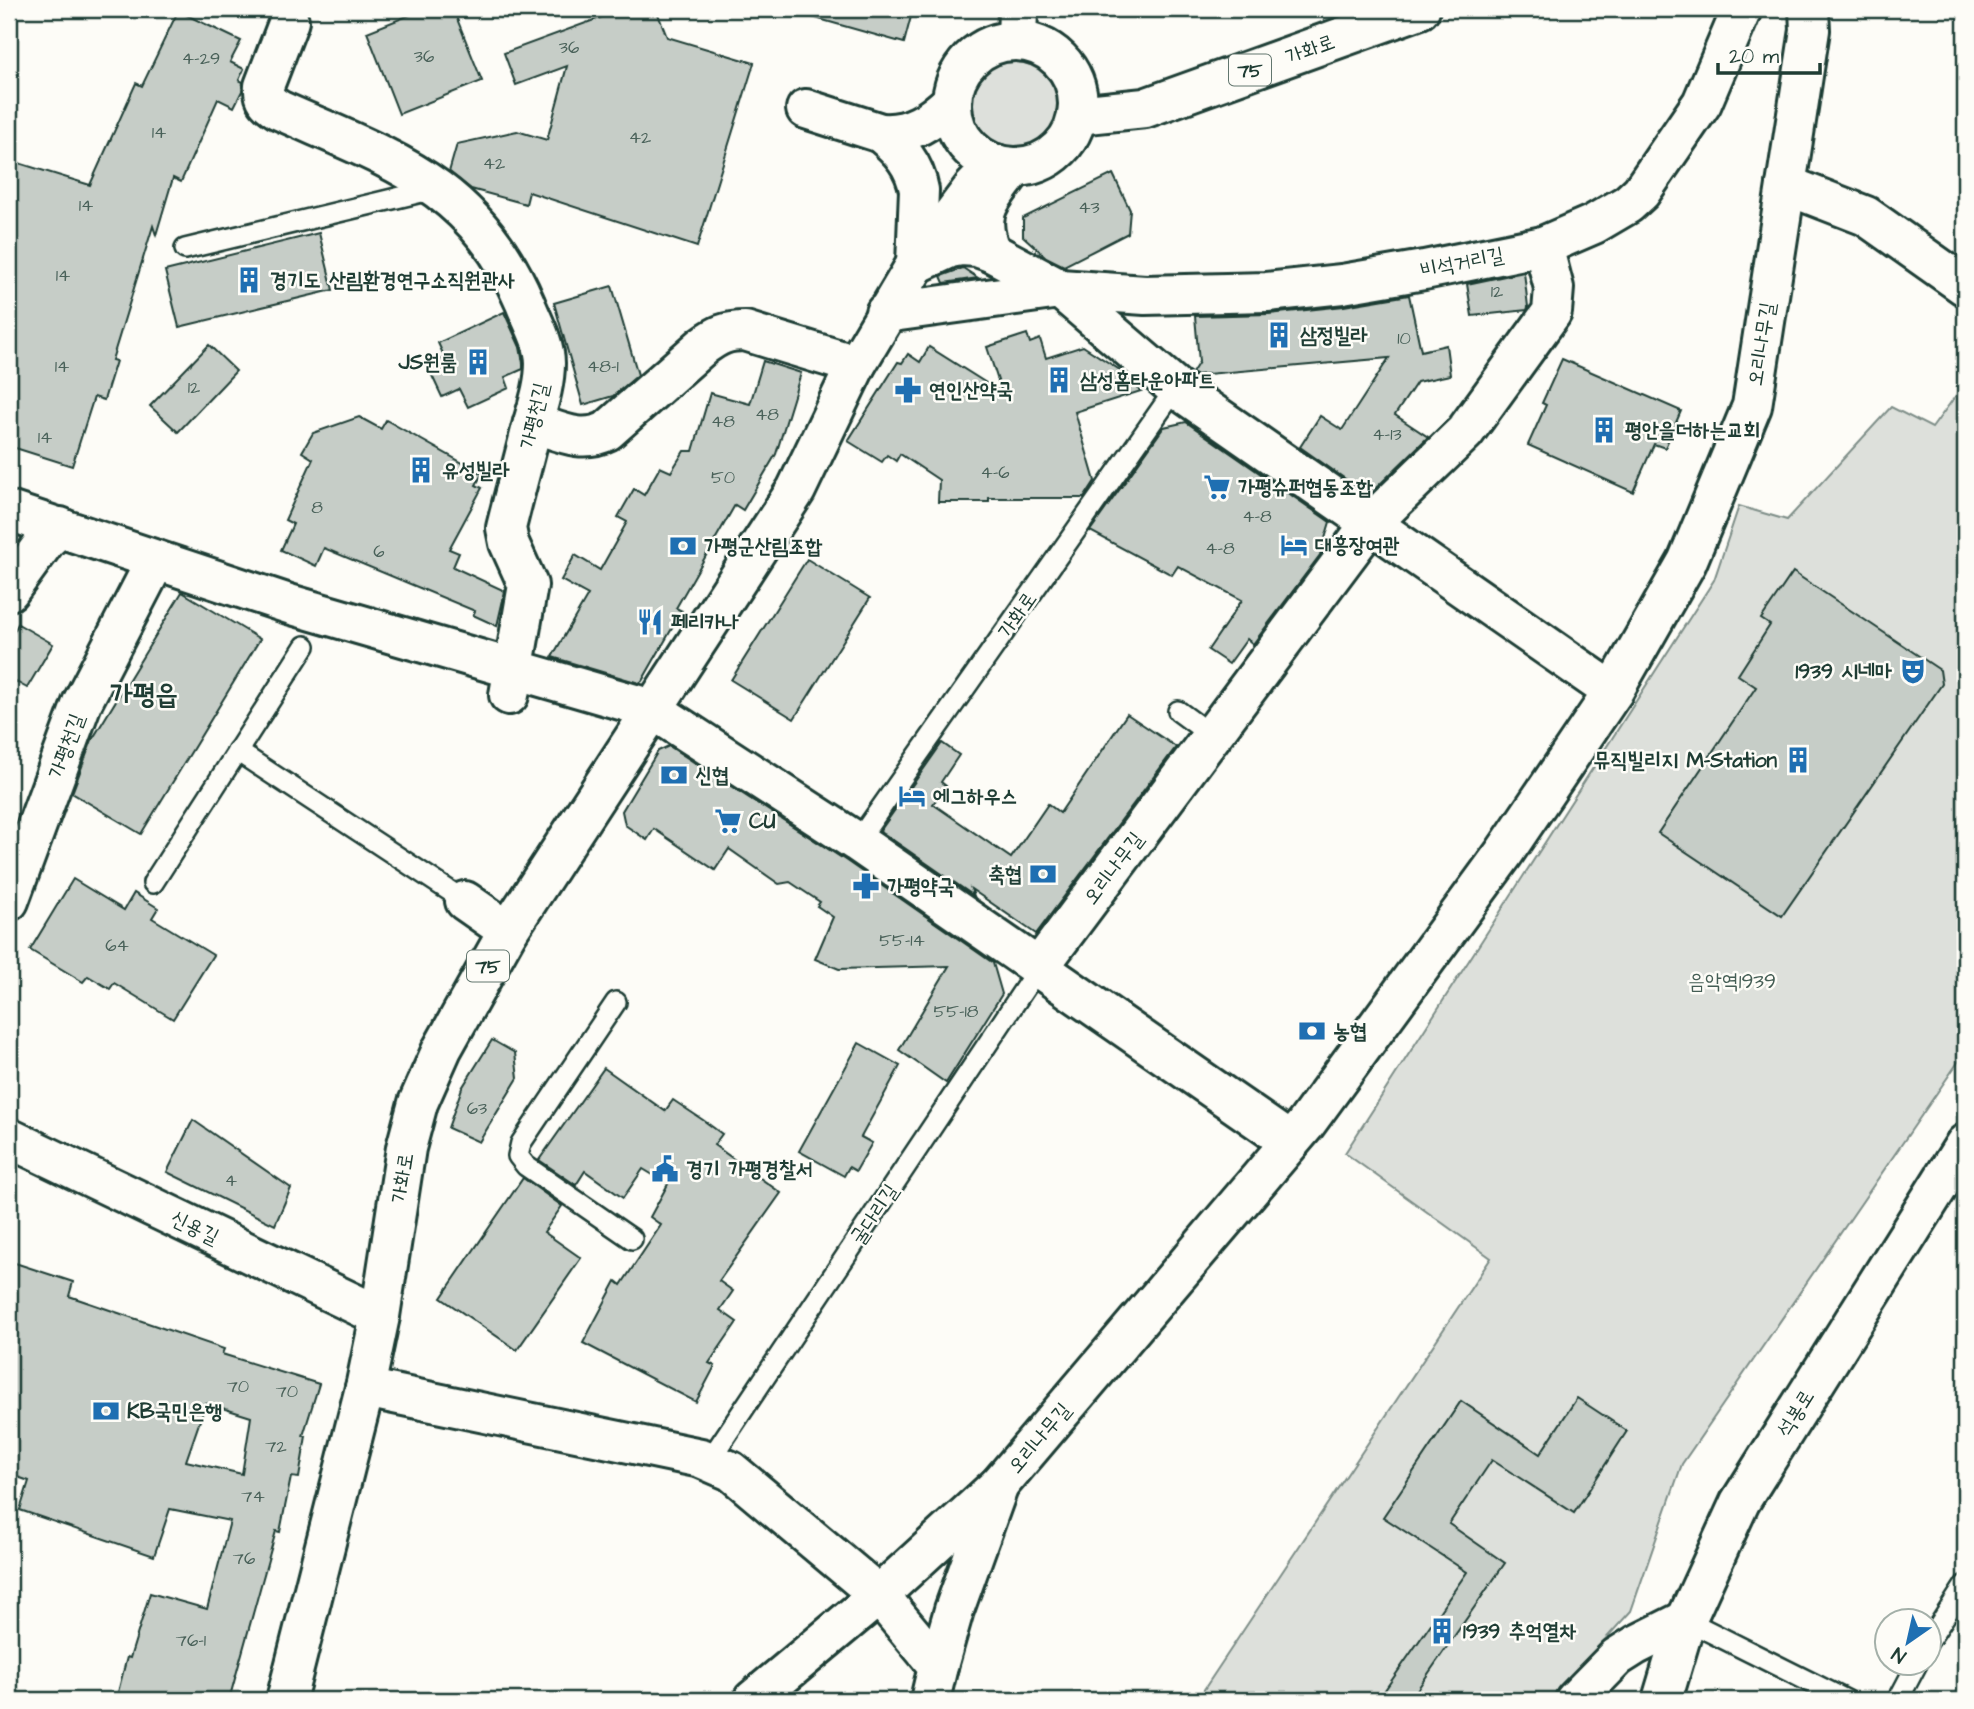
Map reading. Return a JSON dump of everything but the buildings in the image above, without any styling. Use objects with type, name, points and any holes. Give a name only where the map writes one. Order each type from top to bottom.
[{"type":"street","name":"가화로","points":[[1077,114],[1145,108],[1420,9]]},
{"type":"street","name":"비석거리길","points":[[886,313],[1059,289],[1145,295],[1267,292],[1342,284],[1543,246],[1594,224],[1628,204],[1641,192],[1702,103],[1742,9]]},
{"type":"street","name":"오리나무길","points":[[753,1700],[878,1595],[999,1485],[1290,1142],[1504,853],[1613,692],[1687,562],[1752,406],[1810,30],[1809,9]]},
{"type":"street","name":"가평천길","points":[[289,21],[264,86],[263,95],[268,103],[403,167],[438,188],[458,204],[487,235],[516,283],[538,336],[545,360],[542,386],[506,528],[509,543],[528,585],[511,684]]},
{"type":"street","points":[[1017,25],[1064,64],[1073,79],[1078,97],[1077,114],[1072,132],[1062,146],[1048,158],[1032,165],[1005,166],[984,159],[968,145],[954,115],[958,78],[972,57],[985,48],[1001,43],[1017,25]]},
{"type":"street","points":[[806,109],[891,134],[914,130],[934,117],[954,115]]},
{"type":"street","name":"가화로","points":[[916,264],[955,174],[958,162],[954,115]]},
{"type":"street","points":[[881,133],[908,159],[917,178],[919,190],[916,264],[950,248],[977,247],[1059,289],[1176,388],[1613,692]]},
{"type":"street","name":"가화로","points":[[286,1700],[365,1388],[380,1316],[406,1148],[418,1103],[442,1049],[508,931],[796,490],[856,365],[916,264],[973,188],[1005,166]]},
{"type":"street","points":[[991,252],[984,235],[984,216],[1005,166]]},
{"type":"street","points":[[1786,185],[1866,216],[1965,286]]},
{"type":"street","name":"오리나무길","points":[[1039,967],[1371,523],[1465,432],[1552,312],[1554,288],[1543,246]]},
{"type":"street","points":[[533,423],[586,439],[597,436],[607,431],[703,346],[719,334],[729,331],[745,331],[856,365]]},
{"type":"street","points":[[9,511],[289,604],[511,684],[652,709],[857,842],[1290,1142]]},
{"type":"street","points":[[9,591],[46,540],[60,527]]},
{"type":"street","name":"가평천길","points":[[9,901],[82,703],[156,560]]},
{"type":"street","points":[[465,901],[508,931]]},
{"type":"street","name":"신용길","points":[[9,1138],[380,1316]]},
{"type":"street","name":"석봉로","points":[[1662,1700],[1686,1620],[1741,1502],[1965,1144]]},
{"type":"street","points":[[365,1388],[709,1461],[731,1471],[878,1595],[934,1683]]},
{"type":"street","points":[[934,1683],[954,1610],[999,1485]]},
{"type":"street","points":[[1575,1700],[1617,1657],[1686,1620]]},
{"type":"lane","points":[[185,249],[438,188]]},
{"type":"lane","name":"가화로","points":[[857,842],[1176,388]]},
{"type":"lane","points":[[153,883],[305,646]]},
{"type":"lane","points":[[1178,711],[1212,736]]},
{"type":"lane","points":[[237,751],[465,901]]},
{"type":"lane","name":"굴다리길","points":[[709,1461],[1039,967]]},
{"type":"lane","points":[[616,1002],[520,1143],[518,1156],[526,1166],[632,1239]]},
{"type":"lane","points":[[1942,1620],[1965,1585]]},
{"type":"lane","points":[[1686,1620],[1846,1700]]},
{"type":"lane","points":[[1898,1700],[1910,1678]]},
{"type":"green space","points":[[1014,62],[1031,66],[1045,75],[1054,89],[1058,106],[1054,123],[1045,137],[1031,146],[1014,150],[997,146],[983,137],[974,123],[970,106],[974,89],[983,75],[997,66]]},
{"type":"green space","name":"음악역1939","points":[[1965,383],[1965,1052],[1682,1464],[1631,1611],[1550,1700],[1197,1700],[1491,1258],[1345,1153],[1714,580],[1739,506],[1787,520],[1891,407],[1932,428]]},
{"type":"place","name":"경기도 산림환경연구소직원관사","points":[[249,280]]},
{"type":"place","name":"삼정빌라","points":[[1279,335]]},
{"type":"place","name":"JS원룸","points":[[478,362]]},
{"type":"place","name":"삼성홈타운아파트","points":[[1059,380]]},
{"type":"place","name":"연인산약국","points":[[908,390]]},
{"type":"place","name":"평안을더하는교회","points":[[1604,430]]},
{"type":"place","name":"유성빌라","points":[[421,470]]},
{"type":"place","name":"가평슈퍼협동조합","points":[[1217,487]]},
{"type":"place","name":"대흥장여관","points":[[1294,545]]},
{"type":"place","name":"가평군산림조합","points":[[683,546]]},
{"type":"place","name":"페리카나","points":[[650,622]]},
{"type":"place","name":"1939 시네마","points":[[1913,671]]},
{"type":"place","name":"뮤직빌리지 M-Station","points":[[1798,760]]},
{"type":"place","name":"신협","points":[[674,775]]},
{"type":"place","name":"에그하우스","points":[[912,796]]},
{"type":"place","name":"CU","points":[[728,821]]},
{"type":"place","name":"축협","points":[[1043,874]]},
{"type":"place","name":"가평약국","points":[[866,886]]},
{"type":"place","name":"농협","points":[[1312,1031]]},
{"type":"place","name":"경기 가평경찰서","points":[[665,1169]]},
{"type":"place","name":"KB국민은행","points":[[106,1411]]},
{"type":"place","name":"1939 추억열차","points":[[1442,1631]]},
{"type":"district","name":"가평읍","points":[[144,693]]}]
